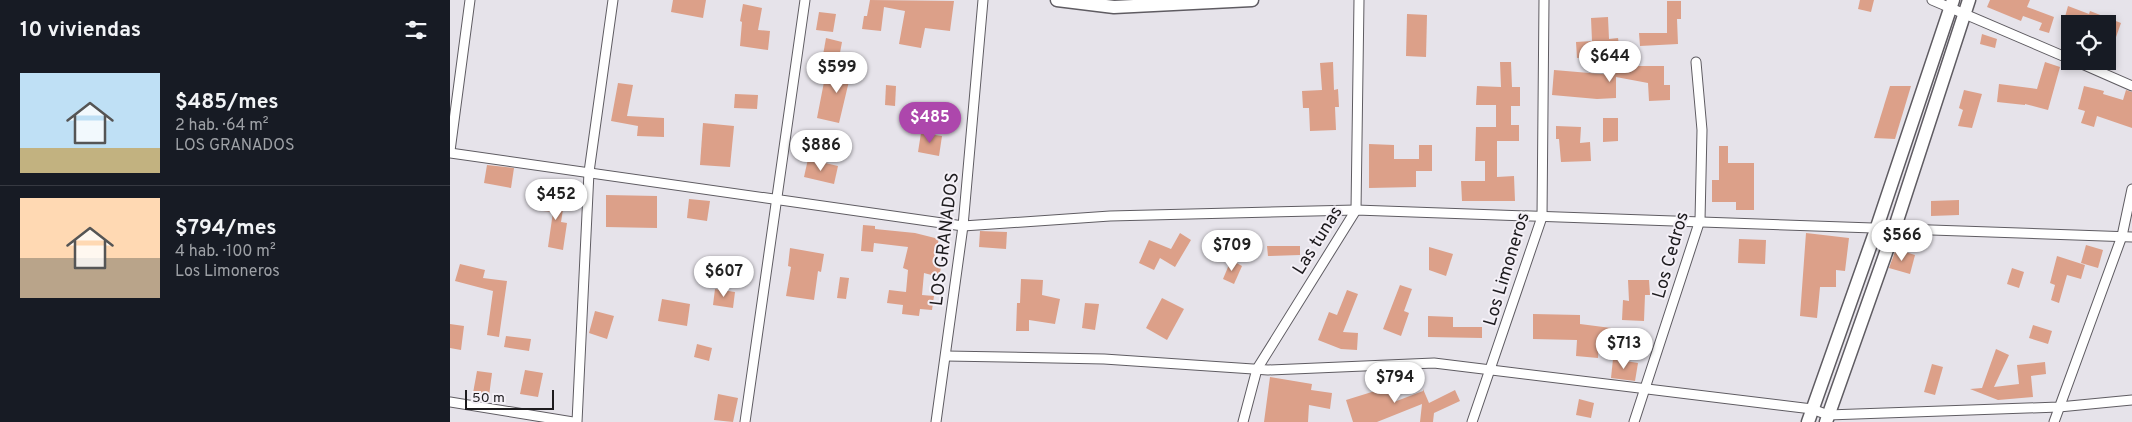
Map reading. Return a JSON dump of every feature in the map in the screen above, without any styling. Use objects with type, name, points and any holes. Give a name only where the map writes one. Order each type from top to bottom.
[{"type":"main road","points":[[1057,0],[1114,7],[1137,3],[1252,0]]},
{"type":"main road","points":[[1827,418],[1895,227],[1969,0]]},
{"type":"main road","points":[[1808,422],[1877,227],[1952,4]]},
{"type":"street","points":[[470,0],[450,152],[963,226],[1110,216],[1356,210],[1542,217],[1700,220],[2132,236]]},
{"type":"street","points":[[577,422],[589,172],[614,0]]},
{"type":"street","points":[[745,422],[805,0]]},
{"type":"street","name":"LOS GRANADOS","points":[[936,422],[963,226],[983,0]]},
{"type":"street","name":"Las tunas","points":[[1243,422],[1257,369],[1356,210],[1359,0]]},
{"type":"street","name":"Los Limoneros","points":[[1472,422],[1542,217],[1544,0]]},
{"type":"street","points":[[1932,0],[1952,4],[1965,14],[2061,55]]},
{"type":"street","name":"Los Cedros","points":[[1634,422],[1700,220],[1702,130],[1696,62]]},
{"type":"street","points":[[2095,70],[2132,86]]},
{"type":"street","points":[[2054,422],[2122,236],[2132,190]]},
{"type":"street","points":[[946,356],[1104,359],[1257,369],[1434,363],[1812,410],[1827,418],[2059,407],[2132,400]]},
{"type":"street","points":[[450,402],[573,422]]},
{"type":"building","points":[[673,0],[706,0],[703,18],[671,12]]},
{"type":"building","points":[[870,0],[954,1],[950,31],[925,28],[921,48],[899,44],[905,11],[884,7],[881,31],[862,29],[864,16],[867,16]]},
{"type":"building","points":[[1860,0],[1874,0],[1871,12],[1858,9]]},
{"type":"building","points":[[1990,0],[2030,0],[2027,7],[2054,17],[2049,33],[2039,30],[2042,23],[2023,16],[2021,21],[1987,7]]},
{"type":"building","points":[[1667,1],[1681,1],[1681,19],[1677,19],[1678,44],[1640,46],[1639,33],[1667,33]]},
{"type":"building","points":[[743,4],[762,8],[758,30],[770,31],[768,50],[740,46],[742,22],[740,21]]},
{"type":"building","points":[[2068,6],[2089,14],[2090,11],[2100,15],[2066,15]]},
{"type":"building","points":[[819,12],[836,14],[833,32],[816,30]]},
{"type":"building","points":[[1407,14],[1427,15],[1426,57],[1406,56]]},
{"type":"building","points":[[1608,17],[1609,39],[1618,38],[1620,53],[1577,58],[1576,42],[1592,41],[1591,18]]},
{"type":"building","points":[[2116,21],[2121,23],[2116,37]]},
{"type":"building","points":[[1982,34],[1997,39],[1995,48],[1980,44]]},
{"type":"building","points":[[826,38],[842,42],[839,58],[823,55]]},
{"type":"building","points":[[844,59],[858,61],[855,82],[849,81],[839,123],[817,118],[824,82],[840,86]]},
{"type":"building","points":[[1333,62],[1334,90],[1338,89],[1339,107],[1335,107],[1336,130],[1310,131],[1309,108],[1303,108],[1302,91],[1322,90],[1320,63]]},
{"type":"building","points":[[1500,62],[1511,62],[1512,87],[1520,87],[1520,106],[1511,106],[1511,125],[1519,125],[1519,141],[1497,141],[1497,177],[1514,176],[1515,201],[1462,201],[1461,181],[1485,181],[1485,161],[1475,161],[1476,127],[1496,127],[1496,105],[1476,105],[1477,86],[1501,87]]},
{"type":"building","points":[[1615,62],[1638,66],[1664,66],[1664,85],[1670,85],[1670,100],[1649,101],[1648,83],[1616,77],[1616,98],[1597,99],[1552,95],[1554,70],[1613,75]]},
{"type":"building","points":[[2045,62],[2060,67],[2048,110],[2025,104],[1997,102],[1999,84],[2037,89]]},
{"type":"building","points":[[618,83],[633,85],[627,116],[664,118],[664,137],[637,136],[638,126],[611,121]]},
{"type":"building","points":[[886,85],[896,86],[895,106],[885,105]]},
{"type":"building","points":[[1890,86],[1911,86],[1895,139],[1874,138]]},
{"type":"building","points":[[2084,86],[2104,91],[2103,94],[2123,100],[2126,90],[2132,92],[2132,128],[2097,116],[2094,127],[2081,123],[2085,111],[2078,109]]},
{"type":"building","points":[[1964,90],[1982,94],[1972,128],[1958,126],[1963,110],[1959,108]]},
{"type":"building","points":[[735,94],[758,95],[757,109],[734,108]]},
{"type":"building","points":[[1603,118],[1618,118],[1618,141],[1603,142]]},
{"type":"building","points":[[703,123],[734,126],[730,167],[700,165]]},
{"type":"building","points":[[1556,126],[1581,127],[1580,143],[1590,142],[1591,161],[1561,162],[1559,139],[1556,139]]},
{"type":"building","points":[[921,133],[942,136],[939,156],[918,152]]},
{"type":"building","points":[[1369,144],[1394,145],[1394,159],[1419,159],[1419,145],[1432,145],[1432,171],[1416,171],[1416,187],[1369,188]]},
{"type":"building","points":[[1719,146],[1728,146],[1728,163],[1754,163],[1754,210],[1736,210],[1736,202],[1712,202],[1712,180],[1719,180]]},
{"type":"building","points":[[808,159],[838,166],[834,184],[804,177]]},
{"type":"building","points":[[487,165],[514,168],[511,188],[484,183]]},
{"type":"building","points":[[546,194],[565,197],[561,222],[567,223],[563,250],[548,247],[553,212],[543,211]]},
{"type":"building","points":[[606,195],[657,196],[657,228],[606,227]]},
{"type":"building","points":[[689,199],[710,201],[707,221],[687,218]]},
{"type":"building","points":[[1959,200],[1959,215],[1931,216],[1931,201]]},
{"type":"building","points":[[863,225],[875,226],[875,229],[915,233],[939,239],[933,261],[942,263],[939,277],[924,273],[922,295],[934,296],[932,310],[920,309],[919,316],[902,314],[903,305],[887,303],[889,290],[906,292],[908,270],[903,268],[908,247],[874,243],[873,252],[861,251]]},
{"type":"building","points":[[980,231],[1007,232],[1006,249],[979,247]]},
{"type":"building","points":[[1180,233],[1191,240],[1175,267],[1160,258],[1154,270],[1139,263],[1149,240],[1171,249]]},
{"type":"building","points":[[1806,233],[1849,238],[1845,271],[1836,270],[1836,287],[1820,287],[1817,318],[1800,316]]},
{"type":"building","points":[[1739,239],[1766,240],[1765,264],[1738,263]]},
{"type":"building","points":[[2086,245],[2103,250],[2098,268],[2081,263]]},
{"type":"building","points":[[1267,246],[1300,246],[1300,255],[1268,256]]},
{"type":"building","points":[[1429,247],[1453,254],[1446,276],[1429,270]]},
{"type":"building","points":[[790,248],[824,254],[821,272],[818,271],[814,300],[786,296],[791,267],[788,266]]},
{"type":"building","points":[[1896,249],[1915,255],[1910,274],[1889,268]]},
{"type":"building","points":[[2057,256],[2085,265],[2081,279],[2067,275],[2059,303],[2051,300],[2055,285],[2050,283]]},
{"type":"building","points":[[1231,260],[1242,266],[1234,284],[1223,279]]},
{"type":"building","points":[[460,264],[485,270],[483,278],[507,281],[499,337],[487,335],[493,291],[455,281]]},
{"type":"building","points":[[2012,268],[2024,272],[2019,288],[2007,284]]},
{"type":"building","points":[[840,277],[849,278],[846,299],[837,298]]},
{"type":"building","points":[[1021,279],[1043,280],[1042,295],[1060,299],[1055,324],[1029,320],[1029,331],[1016,331],[1017,303],[1020,303]]},
{"type":"building","points":[[1628,280],[1649,280],[1650,295],[1645,295],[1644,321],[1622,320],[1623,300],[1629,301]]},
{"type":"building","points":[[1400,285],[1412,289],[1404,311],[1409,313],[1401,336],[1383,329]]},
{"type":"building","points":[[715,289],[735,292],[733,308],[713,305]]},
{"type":"building","points":[[1347,290],[1358,294],[1343,332],[1358,333],[1357,350],[1341,349],[1318,340],[1329,312],[1337,315]]},
{"type":"building","points":[[1162,298],[1184,309],[1167,340],[1146,328]]},
{"type":"building","points":[[662,299],[690,304],[687,326],[658,321]]},
{"type":"building","points":[[1085,303],[1099,304],[1095,330],[1082,328]]},
{"type":"building","points":[[595,311],[614,316],[607,339],[589,333]]},
{"type":"building","points":[[1533,314],[1580,315],[1580,324],[1619,329],[1619,338],[1599,337],[1598,358],[1576,356],[1577,340],[1533,339]]},
{"type":"building","points":[[1428,316],[1453,317],[1453,327],[1482,327],[1482,338],[1428,337]]},
{"type":"building","points":[[450,324],[464,326],[461,350],[450,348]]},
{"type":"building","points":[[2033,325],[2052,331],[2048,344],[2029,338]]},
{"type":"building","points":[[506,336],[531,339],[529,351],[504,347]]},
{"type":"building","points":[[697,344],[712,348],[709,361],[694,357]]},
{"type":"building","points":[[1996,349],[2009,355],[1994,387],[2019,384],[2017,365],[2045,362],[2046,374],[2031,376],[2033,397],[1998,400],[1970,389],[1982,388]]},
{"type":"building","points":[[1613,359],[1638,363],[1635,381],[1611,378]]},
{"type":"building","points":[[1932,364],[1943,367],[1935,395],[1924,392]]},
{"type":"building","points":[[525,370],[543,373],[538,397],[520,394]]},
{"type":"building","points":[[477,371],[492,373],[489,396],[473,393]]},
{"type":"building","points":[[1386,376],[1394,402],[1423,391],[1423,389],[1429,403],[1455,390],[1460,401],[1434,413],[1433,422],[1420,422],[1422,404],[1377,422],[1353,422],[1346,400],[1375,391],[1372,380]]},
{"type":"building","points":[[1270,377],[1312,384],[1311,390],[1332,393],[1330,409],[1309,405],[1308,422],[1264,422]]},
{"type":"building","points":[[718,394],[738,398],[733,422],[714,420]]},
{"type":"building","points":[[1579,399],[1594,403],[1591,418],[1576,415]]}]
